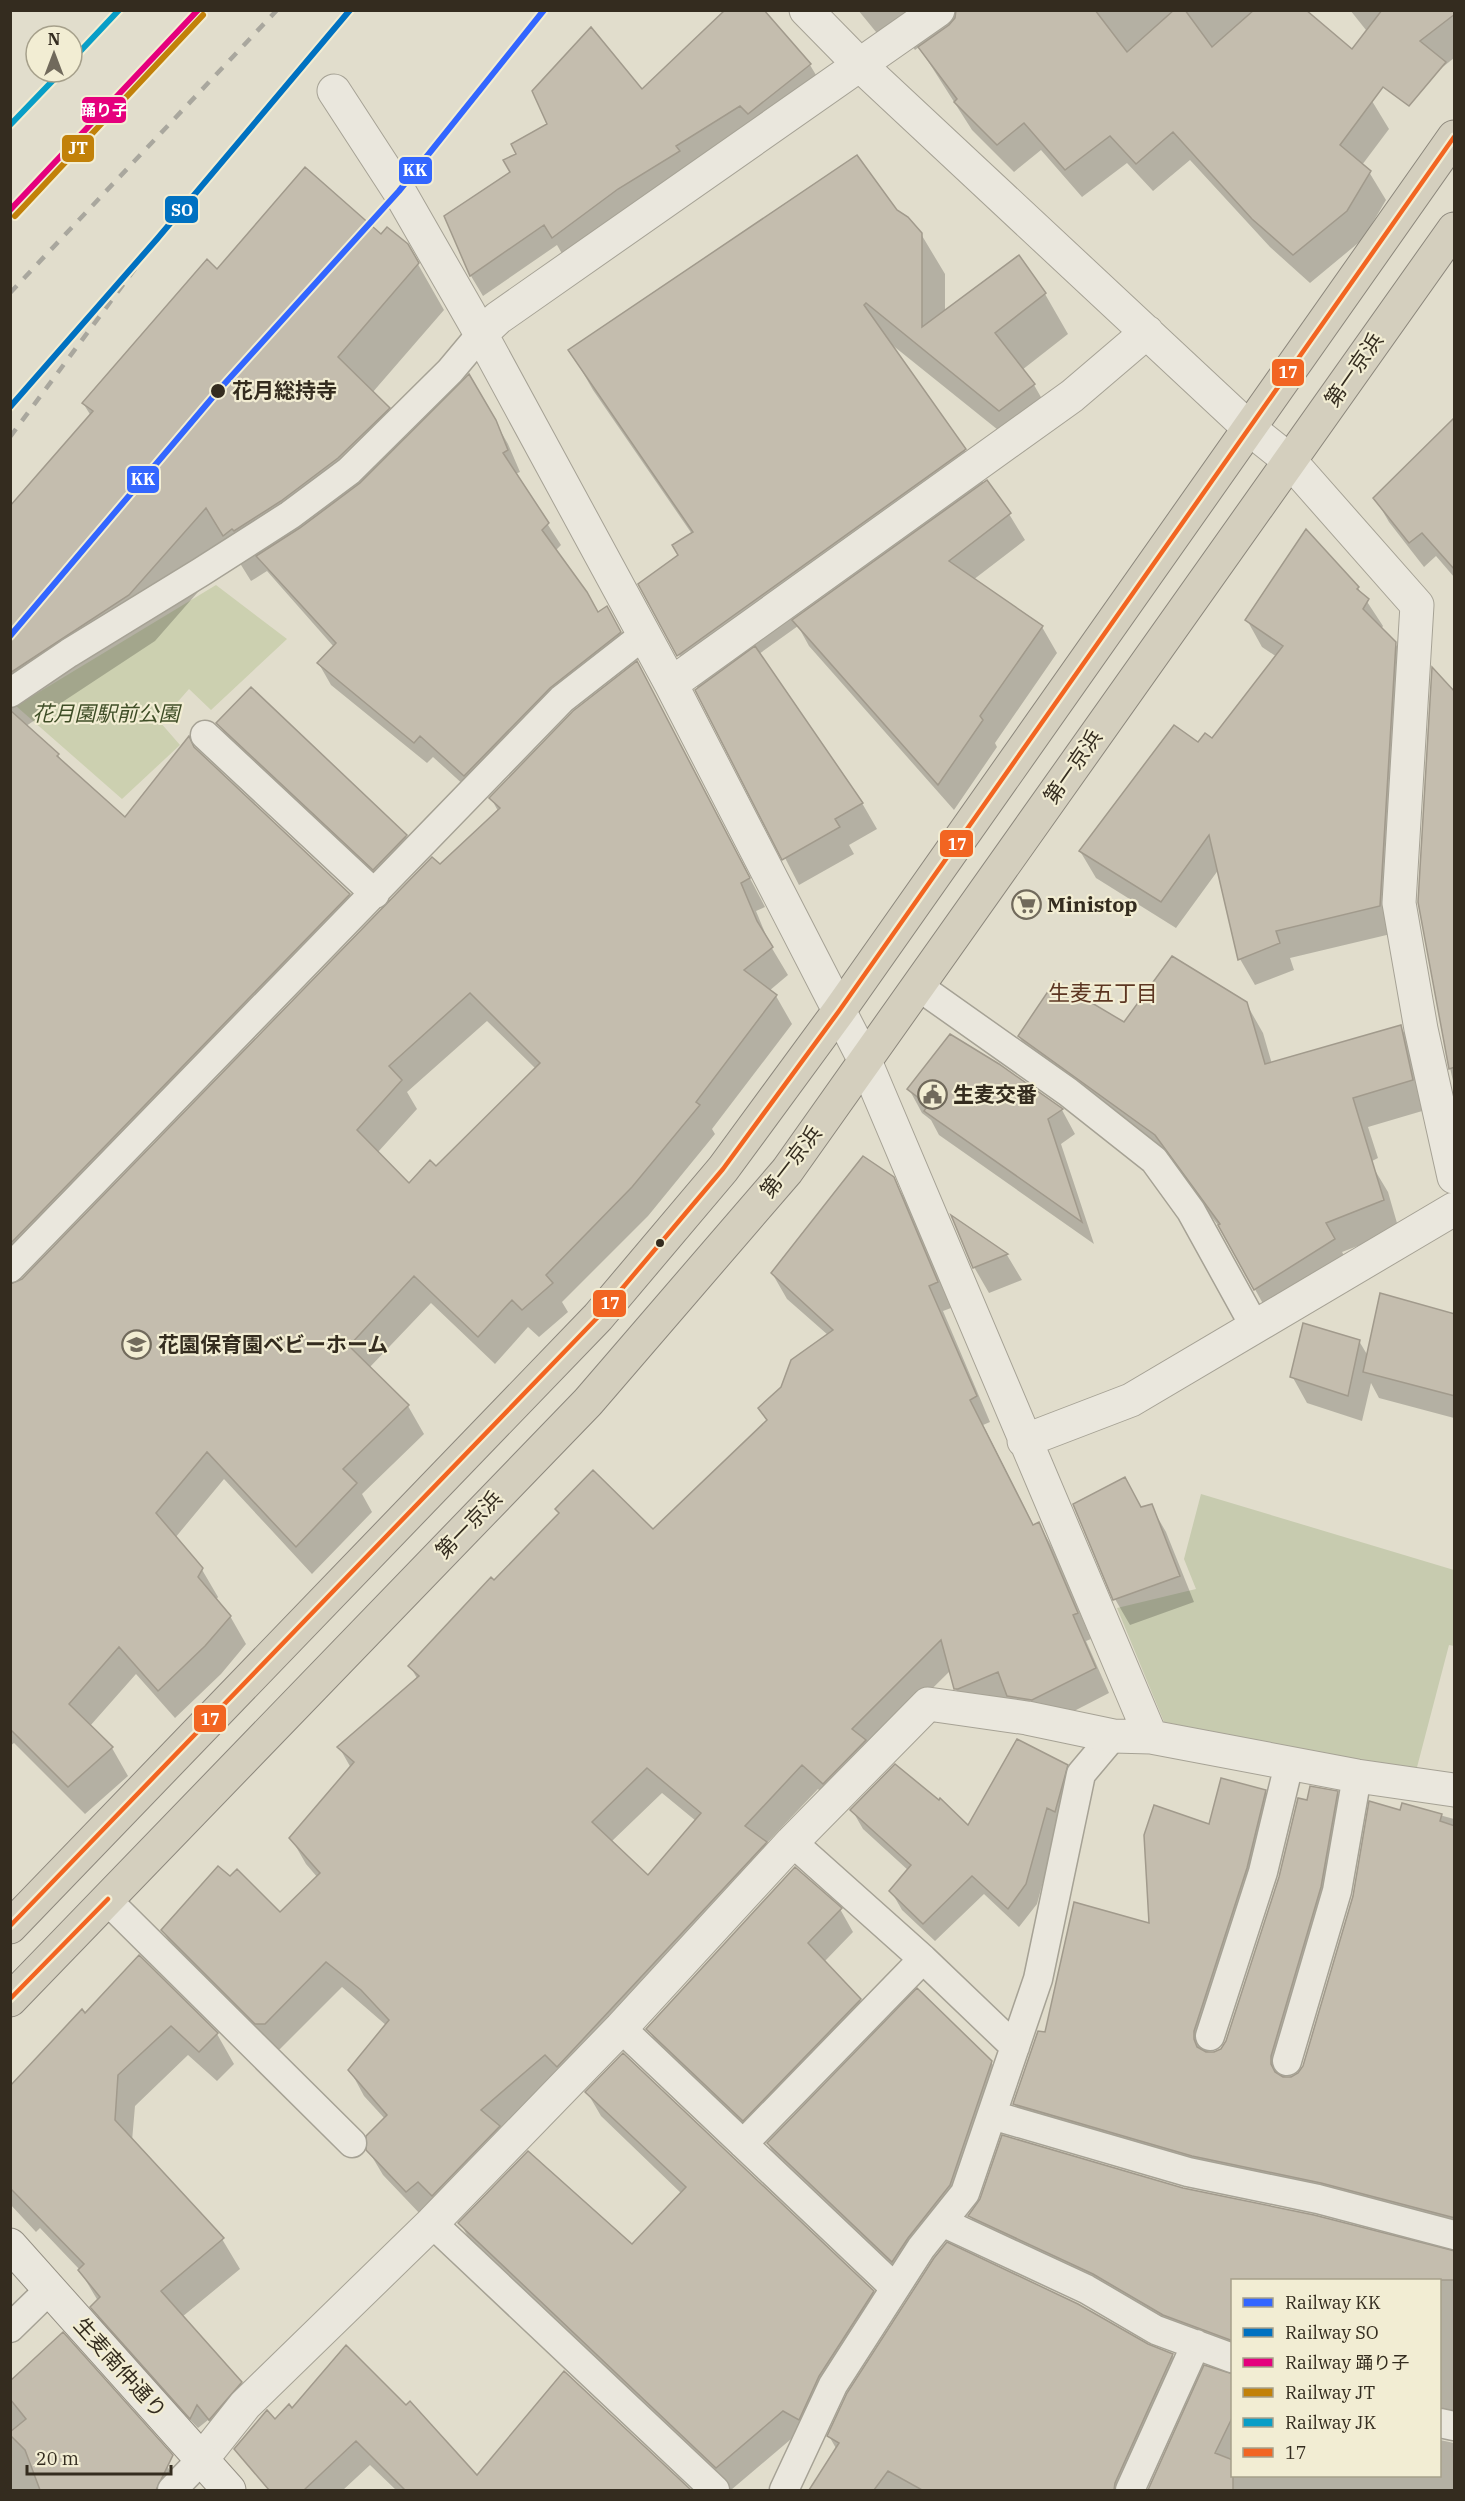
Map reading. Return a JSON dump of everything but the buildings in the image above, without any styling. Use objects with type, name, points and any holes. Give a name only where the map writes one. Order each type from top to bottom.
[{"type":"highway","points":[[10,1927],[598,1317],[723,1169],[839,1011],[1455,137]]},
{"type":"highway","name":"第一京浜","points":[[10,2000],[588,1402],[787,1171],[1455,229]]},
{"type":"street","points":[[806,10],[860,65],[1250,429],[1290,461],[1417,605],[1399,903],[1421,1029],[1455,1177]]},
{"type":"street","points":[[481,334],[498,318],[938,10]]},
{"type":"street","points":[[334,91],[399,191],[481,334],[670,684],[865,1061],[1151,1737]]},
{"type":"street","points":[[670,684],[1072,396],[1147,332]]},
{"type":"street","points":[[1024,1441],[1131,1400],[1455,1209]]},
{"type":"street","points":[[202,2459],[245,2405],[432,2223],[621,2028],[792,1842],[928,1704],[1027,1718],[1113,1736],[1151,1737],[1357,1776],[1455,1790]]},
{"type":"street","name":"生麦南仲通り","points":[[10,2245],[229,2490]]},
{"type":"lane","points":[[10,693],[69,653],[290,515],[349,471],[450,371],[481,334]]},
{"type":"lane","points":[[10,1268],[562,699],[644,635]]},
{"type":"lane","points":[[205,735],[375,894]]},
{"type":"lane","points":[[918,986],[1068,1092],[1154,1160],[1191,1211],[1256,1327]]},
{"type":"lane","points":[[784,2490],[833,2385],[921,2248],[965,2193],[1038,1979],[1081,1774],[1113,1736]]},
{"type":"lane","points":[[1210,2036],[1263,1872],[1289,1764]]},
{"type":"lane","points":[[1287,2061],[1336,1891],[1357,1776]]},
{"type":"lane","points":[[792,1842],[923,1959],[1015,2047]]},
{"type":"lane","points":[[106,1900],[352,2143]]},
{"type":"lane","points":[[743,2144],[923,1959]]},
{"type":"lane","points":[[621,2028],[895,2288]]},
{"type":"lane","points":[[992,2115],[1188,2172],[1318,2199],[1455,2235]]},
{"type":"lane","points":[[942,2222],[1086,2289],[1156,2330],[1231,2357]]},
{"type":"lane","points":[[432,2223],[715,2490]]},
{"type":"lane","points":[[10,2328],[49,2290]]},
{"type":"lane","points":[[1130,2490],[1196,2344]]},
{"type":"lane","points":[[172,2490],[202,2459]]},
{"type":"green space","name":"花月園駅前公園","points":[[216,585],[287,639],[211,710],[189,689],[160,722],[180,745],[122,799],[16,706]]},
{"type":"green space","points":[[1201,1494],[1454,1570],[1454,1646],[1449,1645],[1416,1771],[1164,1722],[1117,1608],[1196,1589],[1184,1559]]},
{"type":"railway","points":[[10,293],[277,10]]},
{"type":"railway","points":[[10,437],[157,239]]},
{"type":"rail line","name":"JK","points":[[84,47],[119,10]]},
{"type":"rail line","name":"踊り子","points":[[10,210],[198,10]]},
{"type":"rail line","name":"SO","points":[[10,407],[157,239],[350,10]]},
{"type":"rail line","name":"KK","points":[[10,636],[218,391],[399,191],[544,10]]},
{"type":"rail line","name":"JT","points":[[15,216],[203,15]]},
{"type":"rail line","name":"JK","points":[[10,125],[49,84]]},
{"type":"transit line","name":"17","points":[[10,1926],[598,1317],[723,1169],[839,1011],[1454,137]]},
{"type":"transit line","name":"17","points":[[10,1999],[108,1899]]},
{"type":"place","name":"花月総持寺","points":[[218,391]]},
{"type":"place","name":"Ministop","points":[[1026,905]]},
{"type":"place","name":"生麦交番","points":[[932,1095]]},
{"type":"place","name":"花園保育園ベビーホーム","points":[[137,1345]]},
{"type":"district","name":"生麦五丁目","points":[[1103,993]]}]
